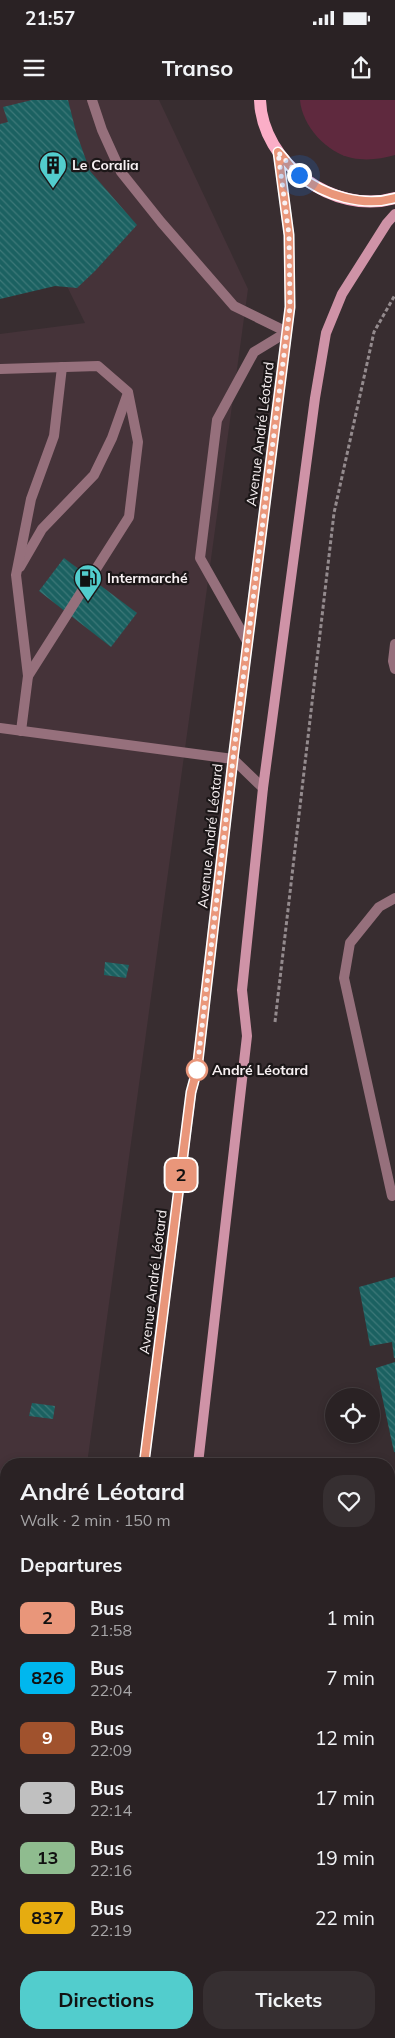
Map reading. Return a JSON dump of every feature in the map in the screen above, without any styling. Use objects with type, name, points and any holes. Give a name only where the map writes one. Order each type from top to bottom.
[{"type":"main road","points":[[257,103],[266,130],[278,152],[299,175],[325,192],[355,200],[386,200],[395,198]]},
{"type":"main road","name":"Avenue André Léotard","points":[[145,1458],[191,1092],[197,1070],[233,759],[290,307],[289,235],[278,152]]},
{"type":"main road","points":[[199,1458],[247,1036],[242,990],[263,788],[314,408],[326,333],[342,294],[387,223],[395,214]]},
{"type":"street","points":[[92,100],[102,130],[121,172],[161,222],[234,306],[286,332]]},
{"type":"street","points":[[248,643],[200,558],[217,420],[254,352],[286,332]]},
{"type":"street","points":[[0,369],[98,366],[128,392],[138,442],[129,517],[28,676]]},
{"type":"street","points":[[21,731],[28,676],[16,575],[31,499],[54,436],[62,367]]},
{"type":"street","points":[[16,575],[42,530],[94,475],[112,438],[128,392]]},
{"type":"street","points":[[395,644],[393,660],[395,669]]},
{"type":"street","points":[[0,728],[233,759],[263,788]]},
{"type":"street","points":[[392,1196],[344,978],[350,943],[379,907],[395,898]]},
{"type":"path","points":[[274,1031],[334,513],[374,332],[395,294]]},
{"type":"shaded area","points":[[0,100],[159,100],[248,289],[88,1458],[0,1458],[0,334],[85,323],[0,149]]},
{"type":"shaded area","points":[[300,100],[395,100],[395,155],[363,159],[352,158],[334,150],[317,137],[305,119]]},
{"type":"building","name":"Le Coralia","points":[[32,100],[68,100],[76,132],[90,171],[137,225],[77,288],[55,286],[0,299],[0,124],[8,122],[3,107]]},
{"type":"building","name":"Intermarché","points":[[64,558],[137,613],[111,647],[39,591]]},
{"type":"building","points":[[105,962],[129,965],[126,978],[104,975]]},
{"type":"building","points":[[395,1277],[394,1358],[392,1342],[370,1346],[359,1287]]},
{"type":"building","points":[[395,1362],[395,1452],[394,1452],[376,1368]]},
{"type":"building","points":[[32,1403],[55,1406],[53,1419],[29,1416]]},
{"type":"bus line","name":"2","points":[[145,1458],[191,1092],[197,1070],[233,759],[290,307],[289,235],[278,152],[299,175],[325,192],[355,200],[386,200],[395,198]]},
{"type":"place","name":"Le Coralia","points":[[53,189]]},
{"type":"place","name":"Intermarché","points":[[88,602]]},
{"type":"place","name":"André Léotard","points":[[197,1070]]},
{"type":"route","points":[[197,1070],[233,759],[290,307],[289,235],[278,152],[299,175]]}]
